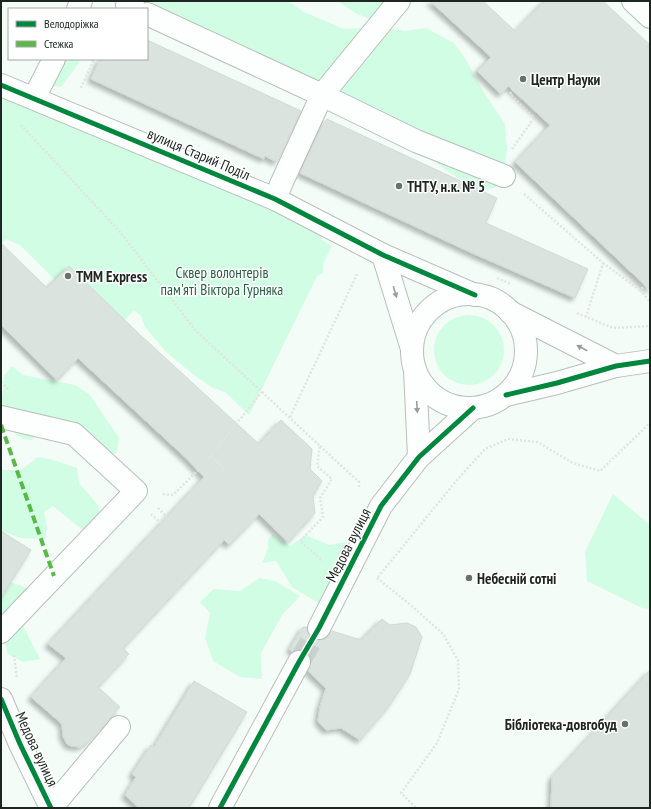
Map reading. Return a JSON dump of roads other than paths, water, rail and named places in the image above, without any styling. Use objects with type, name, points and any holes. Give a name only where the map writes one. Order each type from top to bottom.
[{"type":"street","points":[[275,199],[322,95],[399,1]]},
{"type":"street","points":[[633,1],[650,17]]},
{"type":"street","points":[[148,14],[416,140],[504,176]]},
{"type":"street","points":[[34,98],[53,60]]},
{"type":"street","name":"вулиця Старий Поділ","points":[[1,85],[275,199],[383,255],[475,294]]},
{"type":"street","points":[[383,255],[414,360],[424,386],[438,399],[455,406],[473,408],[490,405],[506,395],[517,382],[525,365],[526,347],[521,328],[510,312]]},
{"type":"street","points":[[419,457],[414,360],[416,330],[426,313],[442,301],[455,296],[475,294],[494,300],[510,312],[616,366]]},
{"type":"street","points":[[506,395],[557,384],[616,366],[650,361]]},
{"type":"street","name":"Медова вулиця","points":[[319,628],[381,506],[419,457],[473,408]]},
{"type":"street","points":[[1,417],[74,434],[136,491],[1,632]]},
{"type":"street","points":[[220,808],[299,662]]},
{"type":"street","name":"Медова вулиця","points":[[1,699],[20,744],[51,808]]},
{"type":"street","points":[[51,808],[119,727]]},
{"type":"tunnel","points":[[299,662],[319,628]]},
{"type":"place","name":"Центр Науки","points":[[523,79]]},
{"type":"place","name":"ТНТУ, н.к. № 5","points":[[399,186]]},
{"type":"place","name":"TMM Express","points":[[68,276]]},
{"type":"place","name":"Небесній сотні","points":[[469,578]]},
{"type":"place","name":"Бібліотека-довгобуд","points":[[625,724]]},
{"type":"park label","name":"Сквер волонтерів пам'яті Віктора Гурняка","points":[[222,280]]}]
